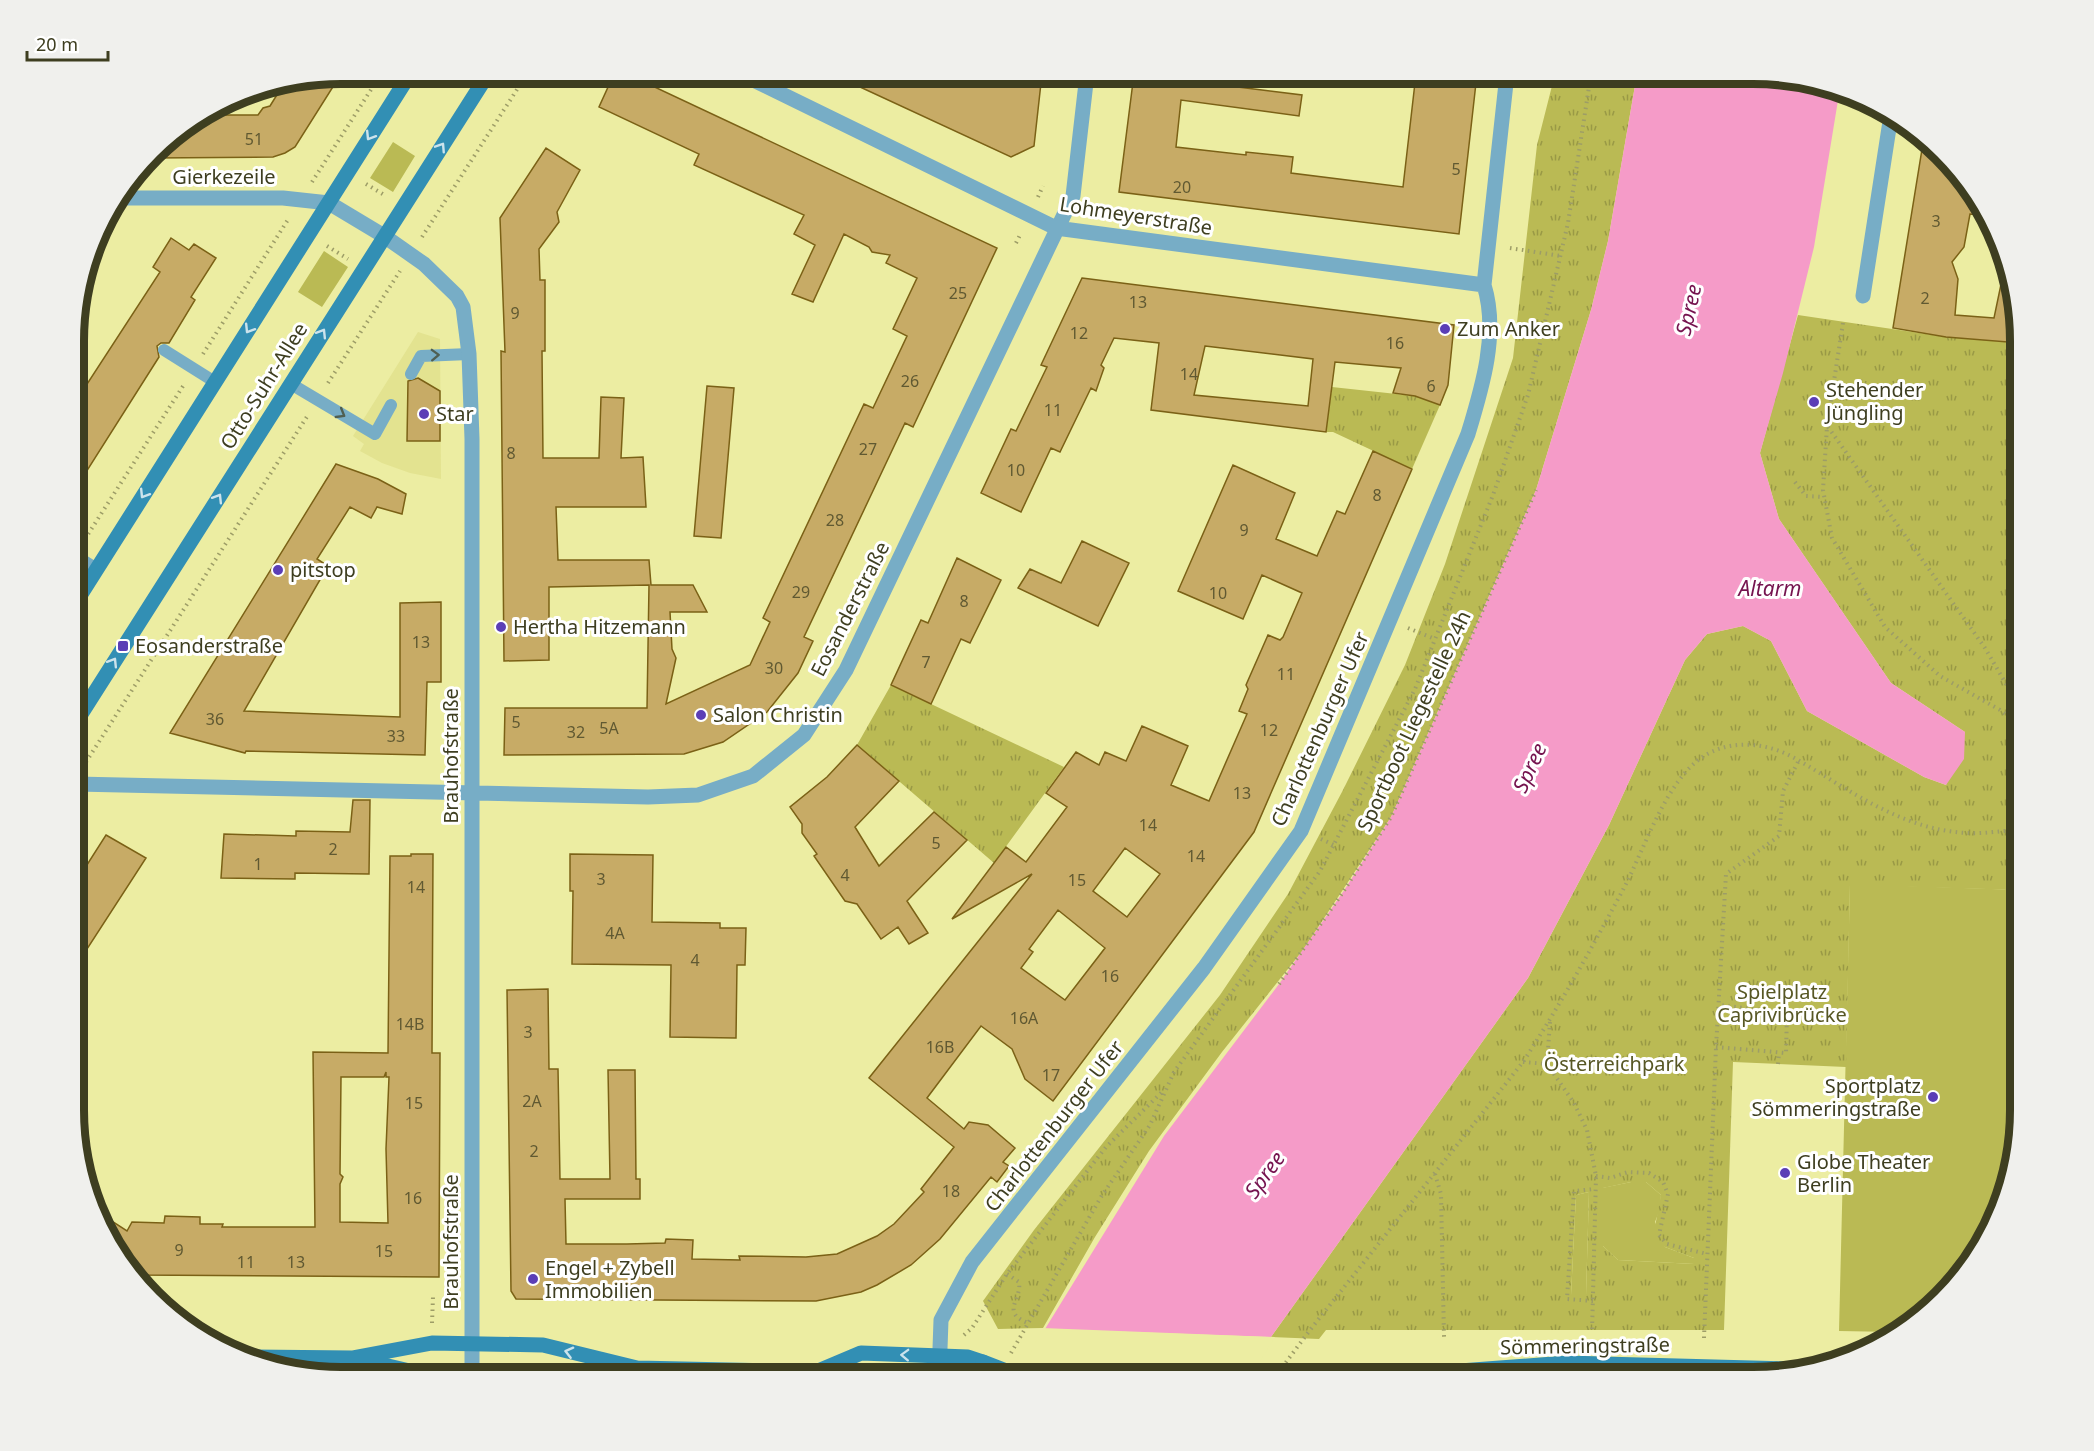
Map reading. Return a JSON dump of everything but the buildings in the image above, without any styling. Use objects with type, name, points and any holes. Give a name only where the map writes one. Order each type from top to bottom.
[{"type":"street","points":[[84,589],[404,84]]},
{"type":"street","name":"Otto-Suhr-Allee","points":[[84,709],[482,84]]},
{"type":"street","name":"Lohmeyerstraße","points":[[761,84],[1056,228],[1484,285]]},
{"type":"street","name":"Eosanderstraße","points":[[84,777],[472,795],[648,797],[698,795],[753,776],[804,735],[846,670],[1073,196],[1086,84]]},
{"type":"street","name":"Charlottenburger Ufer","points":[[939,1367],[941,1320],[972,1262],[1204,968],[1301,831],[1468,435],[1480,395],[1490,306],[1484,285],[1506,84]]},
{"type":"street","points":[[1863,296],[1890,123]]},
{"type":"street","name":"Gierkezeile","points":[[127,198],[283,198],[329,203]]},
{"type":"street","name":"Brauhofstraße","points":[[329,203],[384,236],[424,264],[457,296],[463,307],[469,354],[472,439],[472,1367]]},
{"type":"street","points":[[272,1357],[352,1358],[432,1343],[543,1345],[633,1367]]},
{"type":"street","points":[[836,1367],[861,1353],[968,1357],[995,1367]]},
{"type":"street","points":[[352,1358],[391,1367]]},
{"type":"street","name":"Sömmeringstraße","points":[[1513,1367],[1566,1363],[1717,1367]]},
{"type":"lane","points":[[164,350],[216,382]]},
{"type":"lane","points":[[411,374],[421,356],[469,354]]},
{"type":"lane","points":[[291,384],[375,434],[391,405]]},
{"type":"lane","points":[[84,555],[97,569]]},
{"type":"path","points":[[308,188],[375,84]]},
{"type":"path","points":[[420,239],[521,84]]},
{"type":"path","points":[[1008,1359],[1101,1197],[1150,1125],[1174,1071],[1320,871],[1415,689],[1493,495],[1528,395],[1561,256],[1589,84]]},
{"type":"path","points":[[366,184],[391,200]]},
{"type":"path","points":[[326,245],[352,262]]},
{"type":"path","points":[[1510,248],[1561,256]]},
{"type":"path","points":[[84,768],[400,271]]},
{"type":"path","points":[[1843,323],[1827,426],[1824,497],[1832,538],[1885,627],[1941,676],[2010,718]]},
{"type":"path","points":[[1827,426],[1985,648],[2010,691]]},
{"type":"path","points":[[1795,482],[1806,496],[1824,497]]},
{"type":"path","name":"Sportboot Liegestelle 24h","points":[[1279,984],[1344,892],[1391,817],[1536,490]]},
{"type":"path","points":[[84,542],[115,492]]},
{"type":"path","points":[[1390,621],[1436,639]]},
{"type":"path","points":[[1282,1367],[1523,1062],[1550,1020],[1625,885],[1671,792],[1692,765],[1705,755],[1727,745],[1748,744],[1784,751],[1854,795],[1906,821],[1966,833],[2010,830]]},
{"type":"path","points":[[1704,1338],[1726,874],[1779,836],[1783,791],[1799,760]]},
{"type":"path","points":[[1716,1047],[1786,1053],[1787,1013],[1719,1005]]},
{"type":"path","points":[[1550,1020],[1548,1064],[1574,1103],[1587,1130],[1596,1176],[1592,1333]]},
{"type":"path","points":[[1778,1064],[1779,1053]]},
{"type":"path","points":[[1523,1062],[1548,1064]]},
{"type":"path","points":[[972,1328],[1007,1274],[1106,1147],[1166,1088]]},
{"type":"path","points":[[1596,1176],[1610,1178],[1628,1172],[1650,1173],[1663,1182],[1668,1194],[1659,1235],[1667,1244],[1707,1254]]},
{"type":"path","points":[[1434,1173],[1441,1194],[1444,1337]]},
{"type":"path","points":[[1593,1301],[1567,1299],[1574,1191],[1595,1189]]},
{"type":"path","points":[[1007,1274],[1019,1282],[1020,1287],[1014,1300],[1015,1313],[1018,1319],[1028,1323]]},
{"type":"shaded area","points":[[418,332],[440,339],[441,479],[410,473],[382,463],[360,451],[364,444],[353,436]]},
{"type":"green space","points":[[1552,84],[1635,84],[1608,241],[1591,310],[1536,490],[1391,817],[1303,950],[1222,1052],[1149,1151],[1095,1237],[1043,1328],[998,1329],[983,1301],[1034,1230],[1220,995],[1288,894],[1405,665],[1445,564],[1513,358],[1537,145]]},
{"type":"green space","points":[[393,142],[415,156],[393,192],[370,178]]},
{"type":"green space","points":[[324,251],[348,267],[322,307],[298,292]]},
{"type":"green space","name":"Österreichpark","points":[[1798,315],[1946,337],[2010,342],[2010,890],[1850,885],[1846,1067],[1733,1062],[1724,1330],[1326,1330],[1319,1339],[1271,1337],[1528,978],[1609,825],[1685,660],[1707,634],[1743,626],[1771,641],[1807,711],[1924,777],[1946,785],[1965,732],[1891,683],[1779,519],[1760,453]],"holes":[[[1631,1182],[1646,1182],[1661,1195],[1653,1237],[1665,1247],[1694,1258],[1694,1264],[1618,1260],[1603,1246],[1603,1188]],[[1589,1192],[1586,1295],[1571,1295],[1576,1195]]]},
{"type":"green space","points":[[1332,387],[1415,396],[1440,405],[1412,469],[1333,432],[1326,432]]},
{"type":"green space","points":[[891,685],[1064,767],[994,863],[857,745]]},
{"type":"green space","name":"Sportplatz Sömmeringstraße","points":[[1850,884],[2010,890],[2008,1144],[2001,1177],[1990,1209],[1976,1239],[1957,1267],[1935,1292],[1910,1314],[1884,1332],[1839,1331]]},
{"type":"green space","points":[[1631,1182],[1646,1182],[1661,1195],[1660,1209],[1655,1222],[1665,1247],[1694,1258],[1694,1264],[1618,1260],[1603,1246],[1602,1188]]},
{"type":"green space","points":[[1589,1192],[1586,1296],[1571,1295],[1576,1195]]},
{"type":"water","points":[[1635,84],[1787,86],[1838,99],[1814,247],[1783,373],[1760,453],[1779,519],[1891,683],[1965,732],[1964,759],[1946,785],[1924,777],[1807,711],[1771,641],[1743,626],[1707,634],[1685,660],[1609,825],[1528,978],[1271,1337],[1045,1329],[1164,1136],[1279,984],[1343,892],[1391,817],[1536,490],[1591,310],[1608,241]]},
{"type":"pier","points":[[1042,1328],[1275,1337],[1256,1367],[1024,1367]]},
{"type":"place","name":"Zum Anker","points":[[1445,329]]},
{"type":"place","name":"Stehender Jüngling","points":[[1814,402]]},
{"type":"place","name":"Star","points":[[424,414]]},
{"type":"place","name":"pitstop","points":[[278,570]]},
{"type":"place","name":"Hertha Hitzemann","points":[[501,627]]},
{"type":"place","name":"Eosanderstraße","points":[[123,646]]},
{"type":"place","name":"Salon Christin","points":[[701,715]]},
{"type":"place","name":"Sportplatz Sömmeringstraße","points":[[1933,1097]]},
{"type":"place","name":"Globe Theater Berlin","points":[[1785,1173]]},
{"type":"place","name":"Engel + Zybell Immobilien","points":[[533,1279]]},
{"type":"water label","name":"Spree","points":[[1689,310]]},
{"type":"water label","name":"Altarm","points":[[1770,589]]},
{"type":"water label","name":"Spree","points":[[1530,768]]},
{"type":"water label","name":"Spree","points":[[1265,1175]]},
{"type":"park label","name":"Spielplatz Caprivibrücke","points":[[1782,1004]]}]
